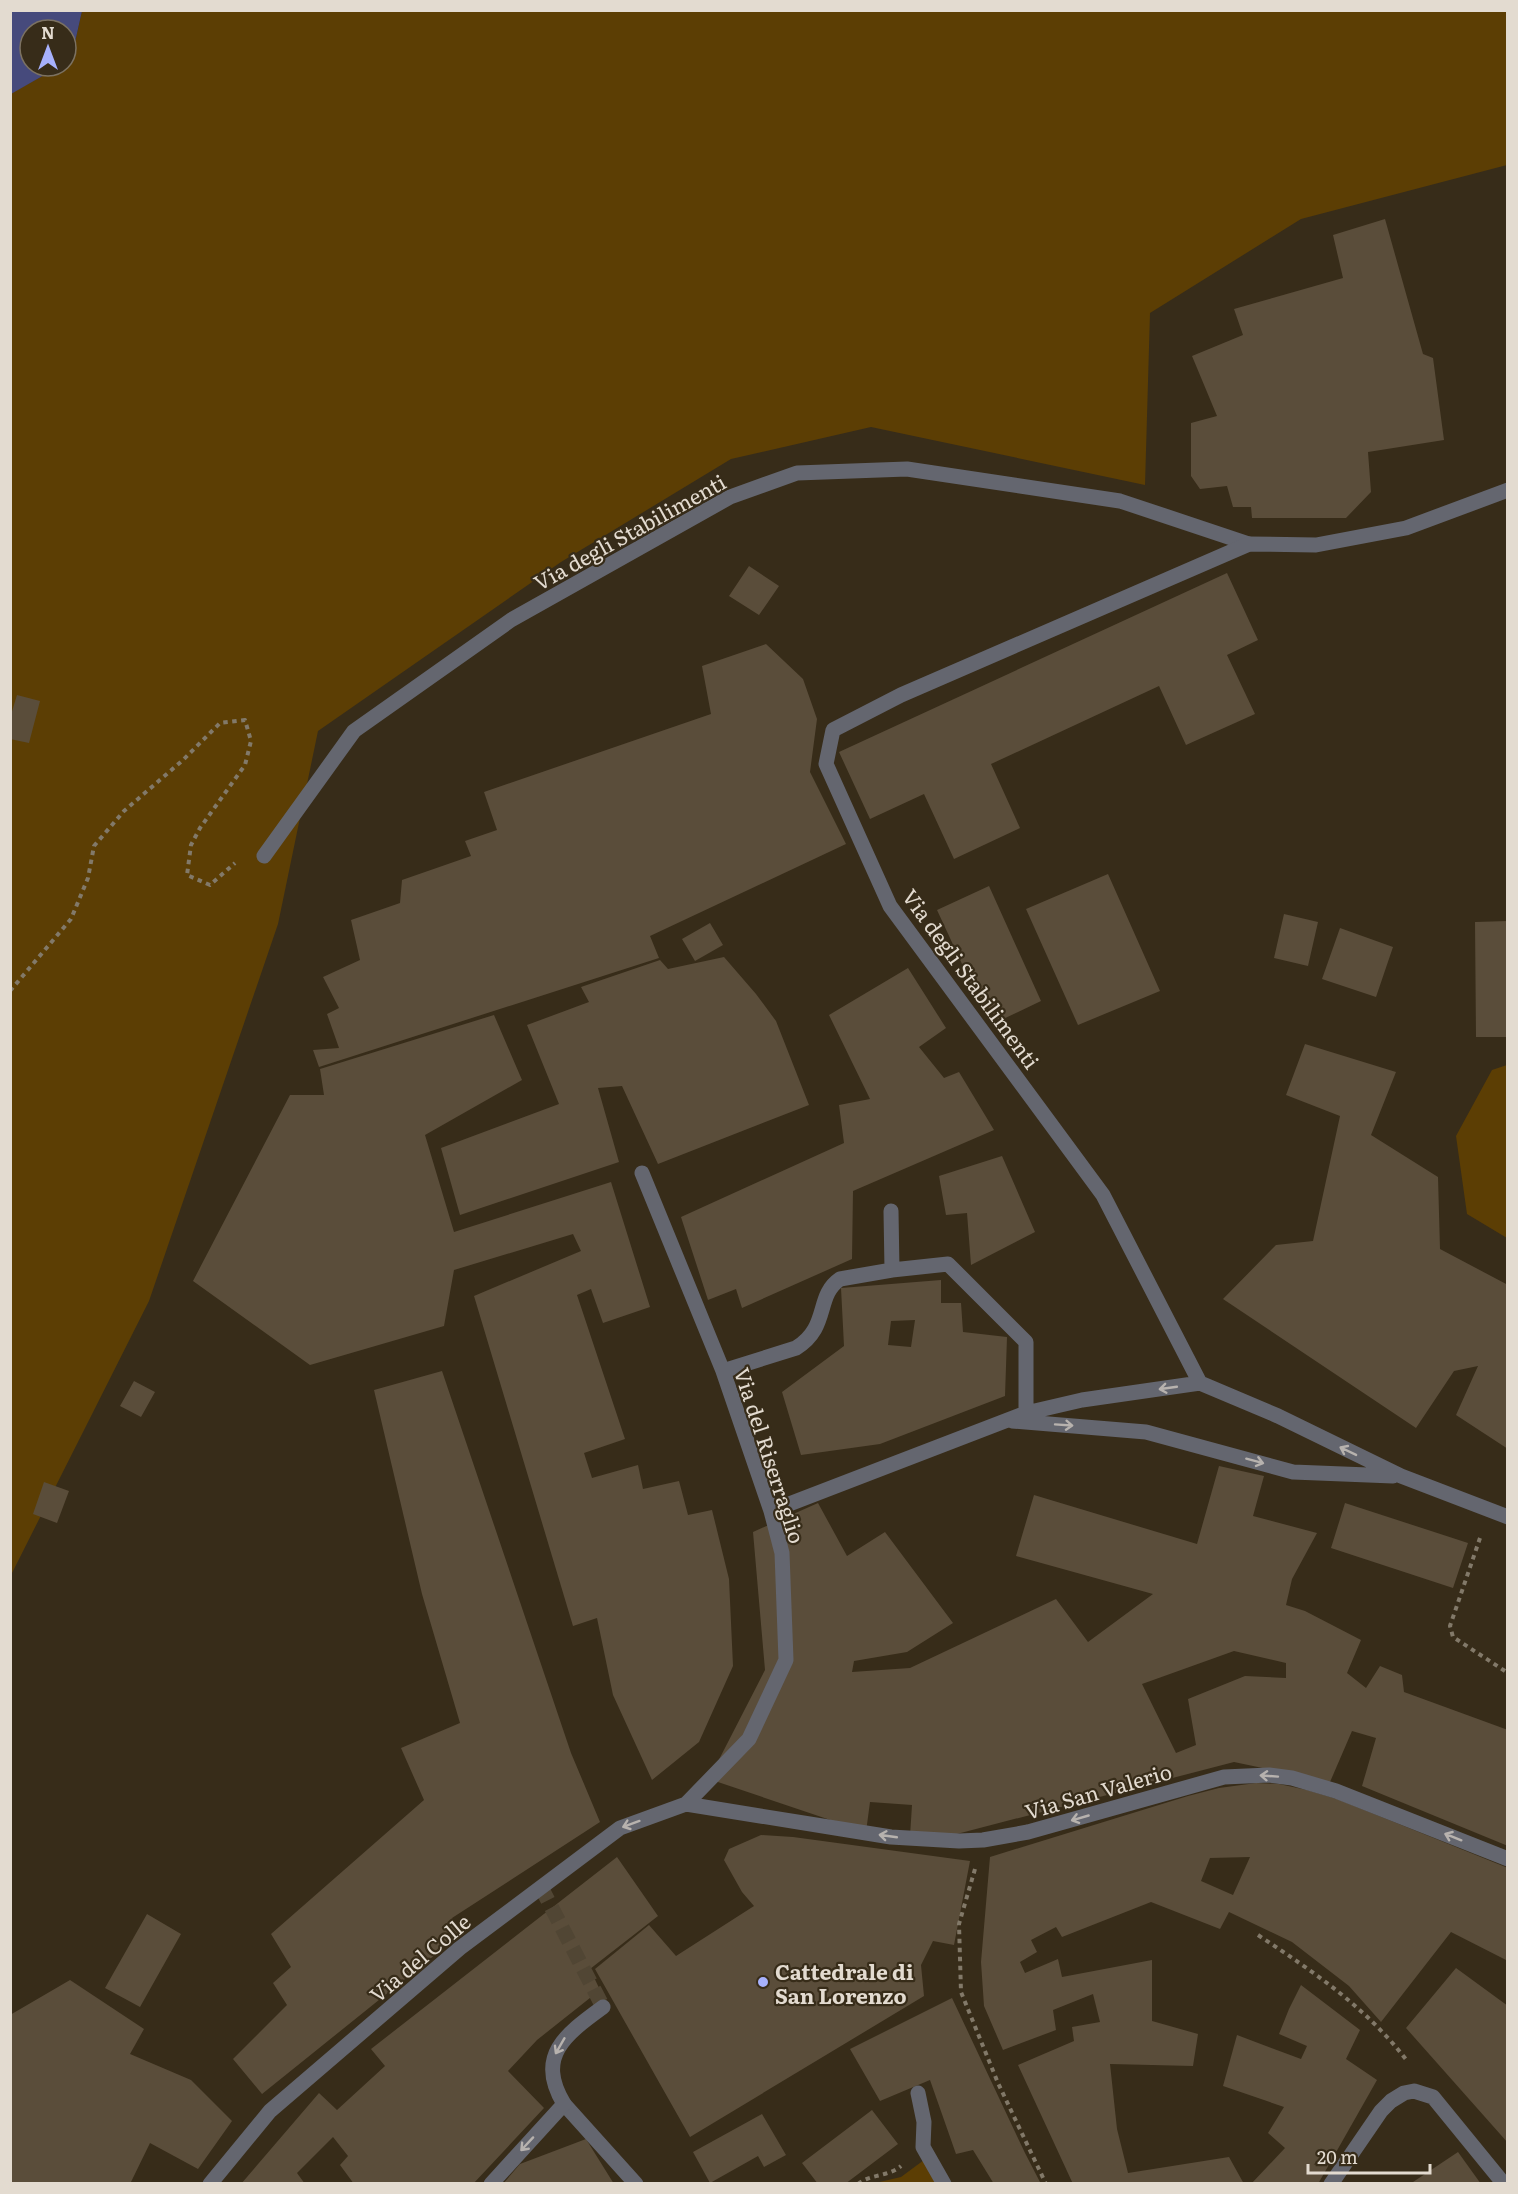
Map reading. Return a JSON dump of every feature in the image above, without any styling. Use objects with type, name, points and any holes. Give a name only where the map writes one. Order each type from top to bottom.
[{"type":"street","name":"Via degli Stabilimenti","points":[[264,856],[354,731],[511,620],[730,496],[797,473],[907,469],[1120,501],[1249,544],[1316,545],[1406,528],[1508,490]]},
{"type":"street","name":"Via degli Stabilimenti","points":[[1200,1383],[1103,1195],[890,906],[826,764],[833,730],[901,694],[1249,544]]},
{"type":"street","name":"Via del Riserraglio","points":[[642,1173],[723,1371],[771,1511],[782,1553],[786,1660],[749,1739],[686,1804]]},
{"type":"street","points":[[891,1210],[892,1270]]},
{"type":"street","points":[[723,1371],[804,1343],[819,1321],[827,1294],[834,1283],[840,1279],[948,1264],[1026,1342],[1026,1413]]},
{"type":"street","points":[[771,1511],[1026,1413],[1082,1400],[1200,1383],[1278,1416],[1401,1476],[1508,1517]]},
{"type":"street","points":[[1006,1421],[1146,1432],[1293,1472],[1401,1476]]},
{"type":"street","name":"Via San Valerio","points":[[686,1804],[891,1837],[936,1841],[983,1840],[1029,1832],[1224,1777],[1269,1775],[1292,1778],[1336,1791],[1508,1860]]},
{"type":"street","name":"Via del Colle","points":[[210,2184],[248,2136],[288,2095],[460,1948],[620,1828],[686,1804]]},
{"type":"street","points":[[603,2007],[573,2029],[556,2050],[552,2077],[564,2104],[636,2184]]},
{"type":"street","points":[[1331,2184],[1381,2111],[1404,2093],[1414,2091],[1433,2097],[1439,2103],[1504,2184]]},
{"type":"street","points":[[918,2093],[924,2122],[923,2147],[944,2184]]},
{"type":"street","points":[[491,2184],[564,2104]]},
{"type":"path","points":[[10,991],[71,919],[88,878],[94,846],[124,811],[183,760],[220,723],[245,720],[251,741],[245,765],[190,845],[187,875],[210,885],[239,859]]},
{"type":"path","points":[[1470,1534],[1480,1538],[1449,1626],[1453,1637],[1508,1673]]},
{"type":"path","points":[[983,1840],[959,1924],[961,1992],[998,2083],[1046,2184]]},
{"type":"path","points":[[1258,1935],[1336,1988],[1360,2009],[1401,2053],[1439,2103]]},
{"type":"path","points":[[858,2184],[862,2180],[893,2173],[923,2147]]},
{"type":"shaded area","points":[[82,11],[1507,11],[1507,165],[1301,219],[1150,313],[1145,485],[871,427],[731,459],[561,562],[318,731],[278,924],[149,1301],[11,1575],[10,94],[39,78],[78,78],[78,29]]},
{"type":"shaded area","points":[[1508,1065],[1507,1238],[1467,1214],[1456,1136],[1492,1070]]},
{"type":"shaded area","points":[[924,2160],[937,2184],[871,2184],[901,2177]]},
{"type":"water","points":[[11,10],[82,11],[78,29],[78,18],[18,18],[18,78],[39,78],[11,94]]},
{"type":"building","points":[[1385,219],[1423,354],[1433,358],[1444,440],[1368,452],[1371,492],[1346,518],[1252,518],[1251,507],[1233,507],[1227,486],[1200,489],[1191,476],[1191,423],[1217,416],[1192,356],[1243,335],[1234,309],[1343,278],[1333,235]]},
{"type":"building","points":[[749,566],[779,586],[759,615],[729,596]]},
{"type":"building","points":[[1227,573],[1258,640],[1227,655],[1255,714],[1186,745],[1159,686],[991,764],[1020,828],[954,859],[924,794],[870,819],[839,752]]},
{"type":"building","points":[[766,644],[803,679],[817,719],[810,772],[846,844],[650,936],[659,958],[319,1067],[313,1050],[339,1048],[327,1014],[339,1008],[323,977],[360,960],[351,920],[400,903],[402,880],[471,856],[465,841],[497,830],[484,792],[711,714],[702,666]]},
{"type":"building","points":[[17,695],[40,701],[29,743],[10,739],[10,718]]},
{"type":"building","points":[[1108,874],[1160,991],[1078,1025],[1026,909]]},
{"type":"building","points":[[989,886],[1041,1001],[999,1021],[975,992],[937,910]]},
{"type":"building","points":[[1284,914],[1318,922],[1308,966],[1274,958]]},
{"type":"building","points":[[1508,921],[1508,1037],[1476,1037],[1475,922]]},
{"type":"building","points":[[710,923],[723,945],[695,961],[682,939]]},
{"type":"building","points":[[1340,928],[1393,947],[1376,997],[1322,979]]},
{"type":"building","points":[[724,957],[776,1021],[809,1105],[658,1164],[622,1086],[598,1088],[619,1162],[460,1215],[441,1148],[559,1104],[527,1025],[589,1002],[581,987],[660,960],[668,969]]},
{"type":"building","points":[[908,968],[946,1028],[919,1047],[944,1078],[959,1072],[994,1130],[853,1191],[852,1259],[742,1308],[736,1289],[708,1300],[681,1217],[844,1143],[839,1105],[870,1099],[829,1015]]},
{"type":"building","points":[[494,1015],[522,1080],[425,1135],[454,1232],[611,1182],[650,1307],[603,1323],[591,1289],[577,1295],[625,1439],[584,1453],[592,1478],[638,1465],[643,1489],[679,1481],[688,1515],[712,1510],[729,1579],[733,1666],[699,1742],[652,1780],[613,1695],[597,1618],[573,1626],[474,1296],[581,1251],[573,1234],[454,1270],[444,1326],[310,1365],[193,1281],[290,1095],[324,1095],[320,1069]]},
{"type":"building","points":[[1305,1044],[1396,1072],[1371,1135],[1438,1177],[1440,1249],[1508,1285],[1508,1449],[1456,1415],[1478,1366],[1454,1371],[1416,1428],[1223,1299],[1276,1245],[1313,1241],[1340,1116],[1286,1095]]},
{"type":"building","points":[[1002,1156],[1035,1232],[971,1265],[967,1213],[946,1215],[939,1176]]},
{"type":"building","points":[[941,1280],[941,1303],[961,1303],[963,1332],[1007,1337],[1005,1396],[880,1444],[801,1455],[782,1392],[844,1346],[841,1288]],"holes":[[[915,1320],[911,1347],[888,1345],[891,1321]]]},
{"type":"building","points":[[442,1371],[571,1753],[600,1822],[452,1918],[461,1934],[262,2094],[233,2059],[287,2005],[273,1983],[291,1967],[271,1934],[424,1800],[401,1748],[460,1723],[422,1594],[374,1390]]},
{"type":"building","points":[[134,1381],[155,1392],[141,1417],[120,1406]]},
{"type":"building","points":[[1219,1466],[1264,1476],[1253,1516],[1317,1533],[1292,1579],[1286,1605],[1305,1611],[1361,1640],[1347,1673],[1366,1688],[1380,1666],[1402,1675],[1404,1692],[1508,1730],[1508,1846],[1362,1786],[1376,1738],[1352,1731],[1330,1782],[1234,1762],[953,1835],[910,1836],[912,1805],[870,1802],[866,1832],[709,1779],[765,1670],[753,1532],[818,1503],[847,1556],[885,1532],[953,1623],[907,1652],[854,1661],[852,1672],[910,1668],[1056,1599],[1088,1642],[1153,1594],[1016,1556],[1034,1495],[1197,1544]],"holes":[[[1234,1651],[1286,1663],[1286,1678],[1245,1676],[1188,1699],[1196,1745],[1176,1753],[1142,1684]]]},
{"type":"building","points":[[44,1482],[69,1491],[57,1523],[33,1514]]},
{"type":"building","points":[[1345,1503],[1468,1543],[1453,1588],[1331,1548]]},
{"type":"building","points":[[1256,1783],[1279,1784],[1307,1790],[1337,1799],[1508,1868],[1508,1961],[1451,1932],[1381,2022],[1349,1986],[1292,1942],[1229,1912],[1220,1929],[1151,1902],[1062,1937],[1056,1927],[1031,1940],[1037,1952],[1020,1962],[1025,1973],[1058,1959],[1062,1977],[1152,1960],[1152,2021],[1198,2034],[1193,2066],[1110,2064],[1117,2129],[1128,2173],[1229,2157],[1244,2184],[1073,2184],[1018,2065],[1074,2041],[1072,2027],[1100,2022],[1093,1994],[1053,2010],[1056,2030],[1003,2050],[984,2006],[981,1962],[990,1857],[1219,1788]],"holes":[[[1250,1857],[1233,1895],[1201,1881],[1210,1858]]]},
{"type":"building","name":"Cattedrale di San Lorenzo","points":[[761,1835],[793,1837],[970,1861],[954,1945],[933,1941],[921,1965],[924,1996],[690,2137],[595,1969],[649,1925],[676,1956],[754,1906],[742,1892],[724,1860],[729,1849]]},
{"type":"building","points":[[617,1857],[658,1916],[590,1969],[600,1990],[537,2040],[508,2071],[544,2108],[473,2184],[354,2184],[340,2165],[348,2156],[333,2137],[297,2173],[305,2184],[241,2184],[319,2093],[337,2110],[385,2066],[371,2049]]},
{"type":"building","points":[[147,1914],[181,1934],[140,2007],[105,1988]]},
{"type":"building","points":[[1456,1968],[1508,2006],[1508,2143],[1406,2028]]},
{"type":"building","points":[[70,1980],[144,2029],[130,2054],[191,2080],[232,2121],[198,2169],[150,2143],[130,2184],[10,2184],[10,2015]]},
{"type":"building","points":[[1301,1985],[1360,2030],[1346,2059],[1377,2080],[1318,2184],[1251,2184],[1285,2148],[1268,2133],[1284,2107],[1223,2086],[1237,2035],[1301,2059],[1307,2046],[1279,2034]]},
{"type":"building","points":[[952,1998],[1041,2184],[994,2184],[973,2150],[956,2154],[930,2080],[880,2101],[850,2049]]},
{"type":"building","points":[[872,2110],[898,2144],[845,2184],[818,2184],[802,2163]]},
{"type":"building","points":[[762,2114],[786,2155],[764,2167],[758,2156],[710,2183],[693,2152]]},
{"type":"building","points":[[586,2139],[614,2184],[503,2184],[520,2164]]},
{"type":"building","points":[[1458,2152],[1481,2184],[1410,2184]]},
{"type":"tunnel","points":[[541,1887],[603,2007]]},
{"type":"place","name":"Cattedrale di San Lorenzo","points":[[763,1982]]}]
